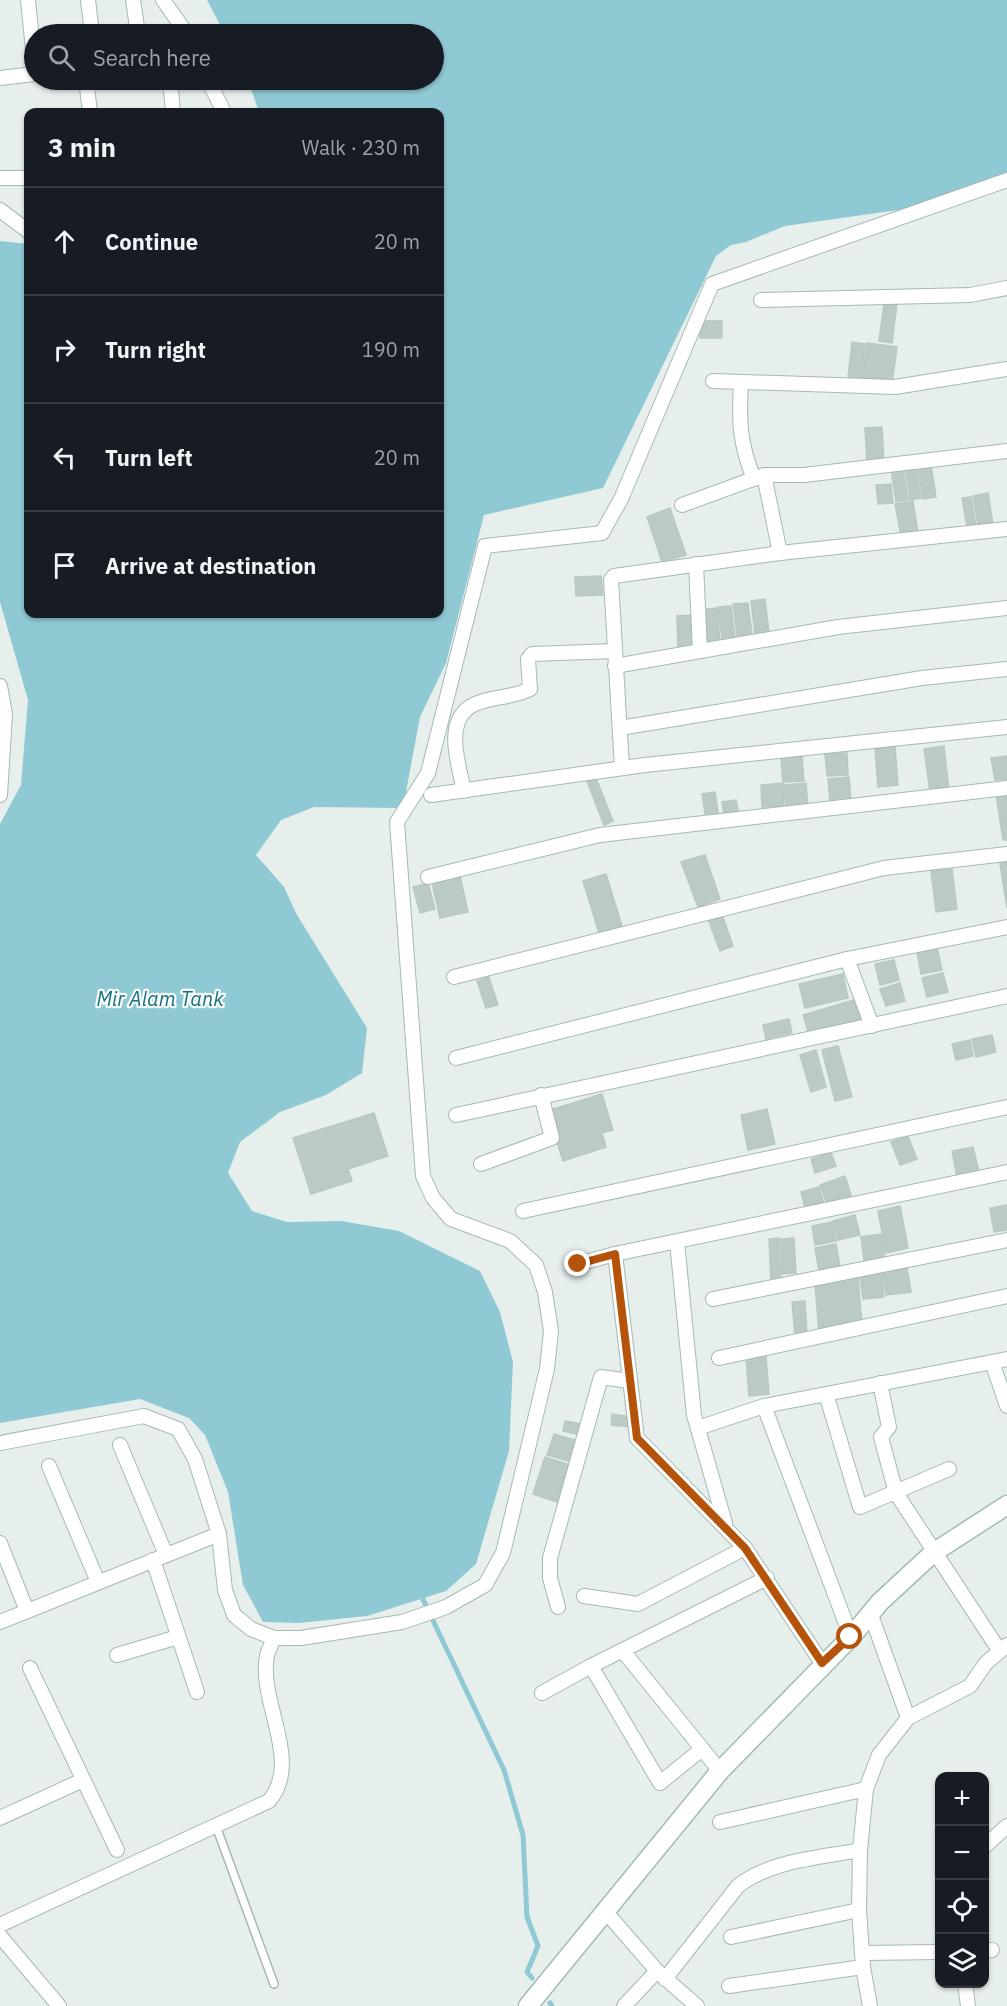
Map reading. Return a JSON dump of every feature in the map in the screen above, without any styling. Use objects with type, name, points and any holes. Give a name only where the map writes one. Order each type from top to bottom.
[{"type":"main road","points":[[937,1558],[1007,1505]]},
{"type":"main road","points":[[528,2006],[720,1771],[900,1582],[937,1558],[1007,1519]]},
{"type":"street","points":[[28,0],[30,24]]},
{"type":"street","points":[[88,0],[91,24]]},
{"type":"street","points":[[133,0],[137,24]]},
{"type":"street","points":[[163,0],[180,24]]},
{"type":"street","points":[[0,78],[24,75]]},
{"type":"street","points":[[87,90],[90,108]]},
{"type":"street","points":[[171,90],[173,108]]},
{"type":"street","points":[[213,90],[222,108]]},
{"type":"street","points":[[0,178],[24,178]]},
{"type":"street","points":[[0,1443],[144,1416],[178,1429],[195,1459],[219,1534],[225,1590],[234,1615],[251,1629],[274,1638],[301,1638],[402,1622],[440,1610],[485,1585],[503,1553],[548,1369],[551,1331],[545,1293],[536,1265],[510,1241],[451,1219],[433,1198],[423,1176],[397,822],[429,773],[485,546],[602,533],[621,499],[712,284],[1007,180]]},
{"type":"street","points":[[0,210],[24,228]]},
{"type":"street","points":[[761,300],[970,295],[1007,288]]},
{"type":"street","points":[[713,381],[895,387],[1007,369]]},
{"type":"street","points":[[741,382],[739,433],[743,452],[759,477],[780,553]]},
{"type":"street","points":[[682,505],[759,477],[804,475],[1007,451]]},
{"type":"street","points":[[622,768],[611,580],[614,576],[780,553],[1007,529]]},
{"type":"street","points":[[696,564],[700,651]]},
{"type":"street","points":[[615,666],[838,627],[1007,608]]},
{"type":"street","points":[[464,791],[454,746],[457,725],[466,710],[475,704],[530,689],[528,660],[532,654],[615,651]]},
{"type":"street","points":[[620,728],[922,678],[1007,669]]},
{"type":"street","points":[[0,686],[5,714],[0,795]]},
{"type":"street","points":[[431,795],[622,768],[1007,727]]},
{"type":"street","points":[[428,877],[600,835],[697,826],[1007,788]]},
{"type":"street","points":[[454,977],[884,868],[1007,854]]},
{"type":"street","points":[[456,1058],[847,959],[1007,927]]},
{"type":"street","points":[[847,959],[872,1026]]},
{"type":"street","points":[[456,1115],[1007,996]]},
{"type":"street","points":[[481,1164],[552,1138],[542,1095]]},
{"type":"street","points":[[524,1211],[1007,1107]]},
{"type":"street","points":[[578,1264],[615,1254],[1007,1172]]},
{"type":"street","points":[[713,1299],[1007,1240]]},
{"type":"street","points":[[677,1242],[694,1415],[726,1526]]},
{"type":"street","points":[[615,1254],[637,1438],[726,1526],[745,1548],[822,1663]]},
{"type":"street","points":[[719,1358],[1007,1296]]},
{"type":"street","points":[[698,1428],[764,1406],[1007,1359]]},
{"type":"street","points":[[992,1362],[1007,1406]]},
{"type":"street","points":[[558,1607],[550,1578],[550,1558],[601,1377],[629,1381]]},
{"type":"street","points":[[870,2006],[863,1967],[859,1910],[860,1850],[866,1789],[879,1755],[908,1718],[970,1686],[1003,1648],[937,1558],[896,1493],[880,1437],[889,1427],[880,1383]]},
{"type":"street","points":[[826,1394],[860,1507],[949,1469]]},
{"type":"street","points":[[764,1406],[850,1637]]},
{"type":"street","points":[[120,1445],[159,1558],[178,1637],[197,1692]]},
{"type":"street","points":[[49,1466],[98,1582]]},
{"type":"street","points":[[0,1622],[219,1534]]},
{"type":"street","points":[[0,1543],[27,1611]]},
{"type":"street","points":[[584,1596],[638,1604],[745,1548]]},
{"type":"street","points":[[542,1693],[767,1578]]},
{"type":"street","points":[[871,1615],[908,1718]]},
{"type":"street","points":[[117,1655],[178,1637]]},
{"type":"street","points":[[0,1925],[269,1802],[278,1791],[282,1753],[268,1690],[267,1656],[274,1638]]},
{"type":"street","points":[[623,1651],[720,1771]]},
{"type":"street","points":[[591,1666],[660,1783],[702,1749]]},
{"type":"street","points":[[30,1668],[117,1850]]},
{"type":"street","points":[[0,1818],[83,1780]]},
{"type":"street","points":[[720,1822],[866,1789]]},
{"type":"street","points":[[989,1842],[1007,1826]]},
{"type":"street","points":[[624,2006],[661,1975],[738,1886],[752,1875],[767,1869],[860,1850]]},
{"type":"street","points":[[732,1937],[859,1910]]},
{"type":"street","points":[[606,1912],[661,1975],[697,2006]]},
{"type":"street","points":[[0,1936],[59,2006]]},
{"type":"street","points":[[862,1953],[935,1952]]},
{"type":"street","points":[[729,1986],[863,1967]]},
{"type":"street","points":[[966,1988],[969,2006]]},
{"type":"lane","points":[[216,1827],[274,1984]]},
{"type":"water","name":"Mir Alam Tank","points":[[207,0],[1007,0],[1007,176],[919,207],[785,226],[746,242],[731,245],[716,256],[603,488],[484,515],[446,663],[420,717],[403,808],[314,807],[281,820],[256,855],[284,887],[297,915],[367,1028],[362,1073],[326,1095],[280,1112],[240,1142],[228,1173],[252,1211],[287,1222],[341,1221],[399,1231],[480,1271],[500,1312],[513,1362],[509,1451],[476,1564],[446,1591],[367,1616],[299,1623],[263,1622],[243,1585],[228,1492],[205,1435],[189,1418],[140,1399],[0,1423],[0,824],[21,785],[28,700],[0,602],[0,241],[24,244],[24,618],[444,618],[444,108],[258,108],[251,90],[444,90],[444,24],[220,24]]},
{"type":"building","points":[[884,303],[897,304],[892,343],[879,341]]},
{"type":"building","points":[[700,321],[722,321],[722,338],[700,338]]},
{"type":"building","points":[[852,342],[865,344],[861,379],[848,377]]},
{"type":"building","points":[[867,343],[897,347],[892,384],[862,380]]},
{"type":"building","points":[[882,427],[884,463],[867,465],[865,428]]},
{"type":"building","points":[[931,465],[936,497],[923,499],[918,467]]},
{"type":"building","points":[[916,466],[921,498],[910,500],[905,467]]},
{"type":"building","points":[[903,467],[908,500],[896,502],[891,469]]},
{"type":"building","points":[[891,484],[893,503],[878,504],[876,485]]},
{"type":"building","points":[[988,493],[993,524],[978,526],[973,496]]},
{"type":"building","points":[[971,497],[976,526],[967,527],[962,498]]},
{"type":"building","points":[[913,501],[918,533],[901,536],[895,504]]},
{"type":"building","points":[[670,508],[686,555],[662,562],[647,517]]},
{"type":"building","points":[[601,576],[603,595],[576,596],[575,577]]},
{"type":"building","points":[[765,599],[769,632],[755,634],[751,601]]},
{"type":"building","points":[[748,603],[752,634],[737,636],[733,604]]},
{"type":"building","points":[[731,606],[735,638],[722,640],[718,607]]},
{"type":"building","points":[[717,608],[720,642],[703,644],[699,610]]},
{"type":"building","points":[[695,615],[696,649],[678,650],[677,616]]},
{"type":"building","points":[[944,746],[949,790],[930,792],[924,749]]},
{"type":"building","points":[[895,747],[898,785],[878,787],[875,749]]},
{"type":"building","points":[[847,753],[848,775],[827,776],[825,754]]},
{"type":"building","points":[[802,756],[804,781],[783,782],[781,758]]},
{"type":"building","points":[[1007,756],[1007,779],[995,780],[991,758]]},
{"type":"building","points":[[849,777],[851,801],[830,803],[828,779]]},
{"type":"building","points":[[596,778],[613,821],[604,825],[587,781]]},
{"type":"building","points":[[783,783],[784,806],[762,807],[761,785]]},
{"type":"building","points":[[806,783],[808,809],[786,810],[784,785]]},
{"type":"building","points":[[715,792],[719,818],[706,820],[702,794]]},
{"type":"building","points":[[1007,792],[1007,840],[1003,840],[996,794]]},
{"type":"building","points":[[736,800],[740,819],[725,821],[722,802]]},
{"type":"building","points":[[705,855],[720,899],[698,907],[681,862]]},
{"type":"building","points":[[1007,857],[1007,908],[999,858]]},
{"type":"building","points":[[952,869],[957,909],[936,912],[931,871]]},
{"type":"building","points":[[606,874],[622,926],[599,933],[583,881]]},
{"type":"building","points":[[460,876],[468,912],[440,918],[432,882]]},
{"type":"building","points":[[428,883],[435,909],[420,913],[413,887]]},
{"type":"building","points":[[722,914],[733,946],[720,951],[708,919]]},
{"type":"building","points":[[937,948],[942,970],[921,974],[917,952]]},
{"type":"building","points":[[894,960],[899,980],[880,985],[875,964]]},
{"type":"building","points":[[943,973],[948,992],[927,997],[922,978]]},
{"type":"building","points":[[843,974],[848,998],[805,1008],[799,984]]},
{"type":"building","points":[[489,977],[498,1005],[486,1008],[477,981]]},
{"type":"building","points":[[900,983],[905,1001],[886,1006],[880,989]]},
{"type":"building","points":[[854,1000],[861,1023],[810,1038],[803,1015]]},
{"type":"building","points":[[789,1019],[792,1033],[766,1039],[763,1025]]},
{"type":"building","points":[[992,1035],[996,1052],[976,1057],[972,1039]]},
{"type":"building","points":[[970,1040],[973,1056],[956,1060],[952,1044]]},
{"type":"building","points":[[838,1046],[852,1097],[835,1101],[822,1050]]},
{"type":"building","points":[[816,1050],[826,1087],[811,1092],[800,1055]]},
{"type":"building","points":[[602,1094],[613,1130],[602,1133],[606,1147],[563,1161],[547,1111]]},
{"type":"building","points":[[767,1109],[775,1144],[748,1150],[741,1115]]},
{"type":"building","points":[[374,1113],[388,1156],[348,1169],[352,1181],[311,1194],[293,1138]]},
{"type":"building","points":[[908,1136],[917,1159],[900,1165],[891,1142]]},
{"type":"building","points":[[973,1147],[980,1176],[958,1181],[952,1151]]},
{"type":"building","points":[[831,1153],[836,1166],[815,1173],[811,1159]]},
{"type":"building","points":[[845,1176],[852,1198],[827,1204],[820,1185]]},
{"type":"building","points":[[819,1187],[825,1207],[806,1212],[801,1192]]},
{"type":"building","points":[[1007,1205],[1007,1230],[994,1232],[990,1208]]},
{"type":"building","points":[[900,1206],[908,1248],[886,1253],[878,1211]]},
{"type":"building","points":[[855,1215],[860,1235],[838,1240],[833,1221]]},
{"type":"building","points":[[832,1222],[836,1241],[815,1245],[812,1226]]},
{"type":"building","points":[[882,1234],[885,1259],[864,1261],[861,1237]]},
{"type":"building","points":[[779,1238],[781,1280],[771,1281],[769,1239]]},
{"type":"building","points":[[794,1238],[796,1273],[782,1274],[781,1239]]},
{"type":"building","points":[[836,1244],[840,1267],[819,1271],[815,1248]]},
{"type":"building","points":[[907,1268],[911,1292],[886,1295],[882,1272]]},
{"type":"building","points":[[881,1274],[884,1297],[863,1299],[860,1277]]},
{"type":"building","points":[[858,1277],[862,1325],[819,1333],[815,1284]]},
{"type":"building","points":[[805,1301],[807,1336],[795,1337],[792,1302]]},
{"type":"building","points":[[766,1356],[769,1394],[749,1396],[746,1358]]},
{"type":"building","points":[[612,1414],[632,1417],[631,1427],[611,1425]]},
{"type":"building","points":[[565,1421],[582,1424],[580,1435],[563,1431]]},
{"type":"building","points":[[554,1434],[578,1441],[572,1462],[547,1455]]},
{"type":"building","points":[[545,1457],[573,1466],[560,1503],[533,1494]]},
{"type":"waterway","points":[[420,1593],[504,1770],[523,1835],[527,1917],[538,1946],[527,1972],[532,1978]]},
{"type":"route","points":[[578,1264],[615,1254],[637,1438],[726,1526],[745,1548],[822,1663],[850,1637]]}]
